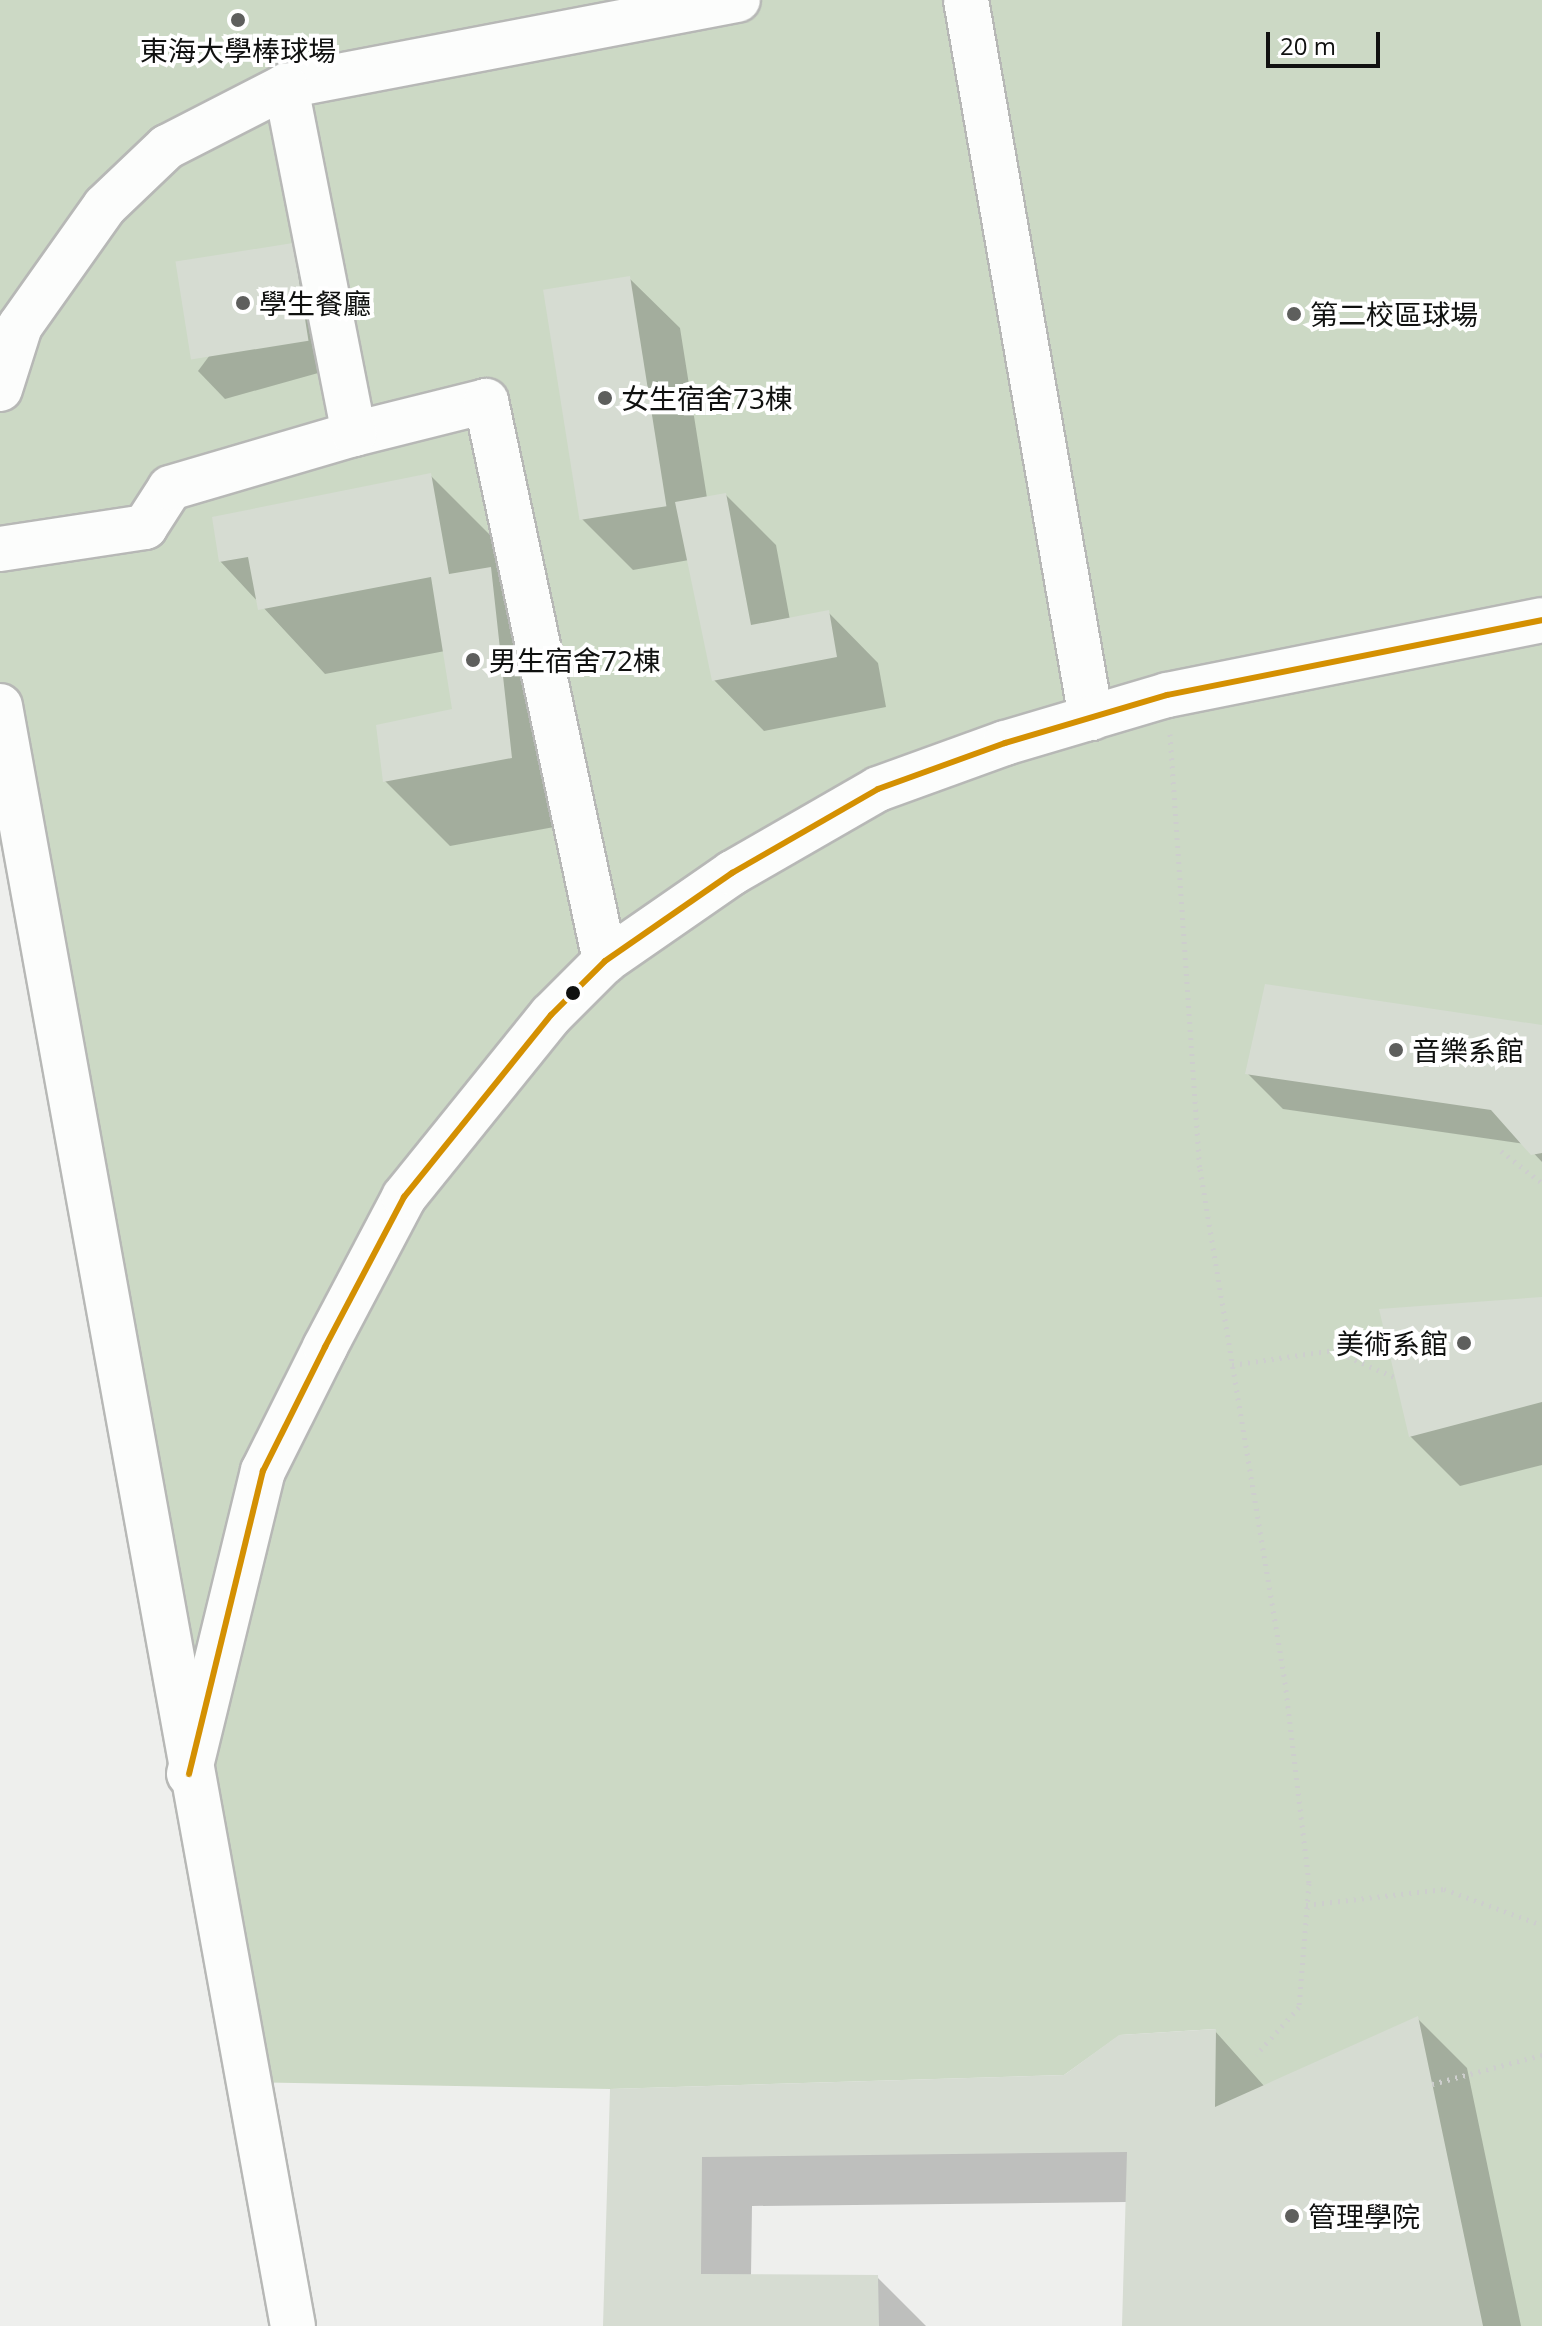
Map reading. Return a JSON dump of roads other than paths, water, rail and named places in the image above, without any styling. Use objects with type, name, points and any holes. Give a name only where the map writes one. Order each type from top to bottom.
[{"type":"street","points":[[0,389],[20,326],[105,206],[167,147],[286,86],[738,0]]},
{"type":"street","points":[[966,0],[1091,718]]},
{"type":"street","points":[[286,86],[354,434]]},
{"type":"street","points":[[0,549],[145,527],[170,488],[354,434],[486,401],[605,961]]},
{"type":"street","points":[[189,1774],[263,1471],[325,1347],[404,1197],[551,1015],[605,961],[732,873],[878,789],[1167,695],[1542,620]]},
{"type":"street","points":[[0,706],[189,1774],[293,2326]]},
{"type":"place","name":"東海大學棒球場","points":[[238,20]]},
{"type":"place","name":"學生餐廳","points":[[243,303]]},
{"type":"place","name":"第二校區球場","points":[[1294,314]]},
{"type":"place","name":"女生宿舍73棟","points":[[605,398]]},
{"type":"place","name":"男生宿舍72棟","points":[[473,660]]},
{"type":"place","name":"音樂系館","points":[[1396,1050]]},
{"type":"place","name":"美術系館","points":[[1464,1343]]},
{"type":"place","name":"管理學院","points":[[1292,2216]]}]
